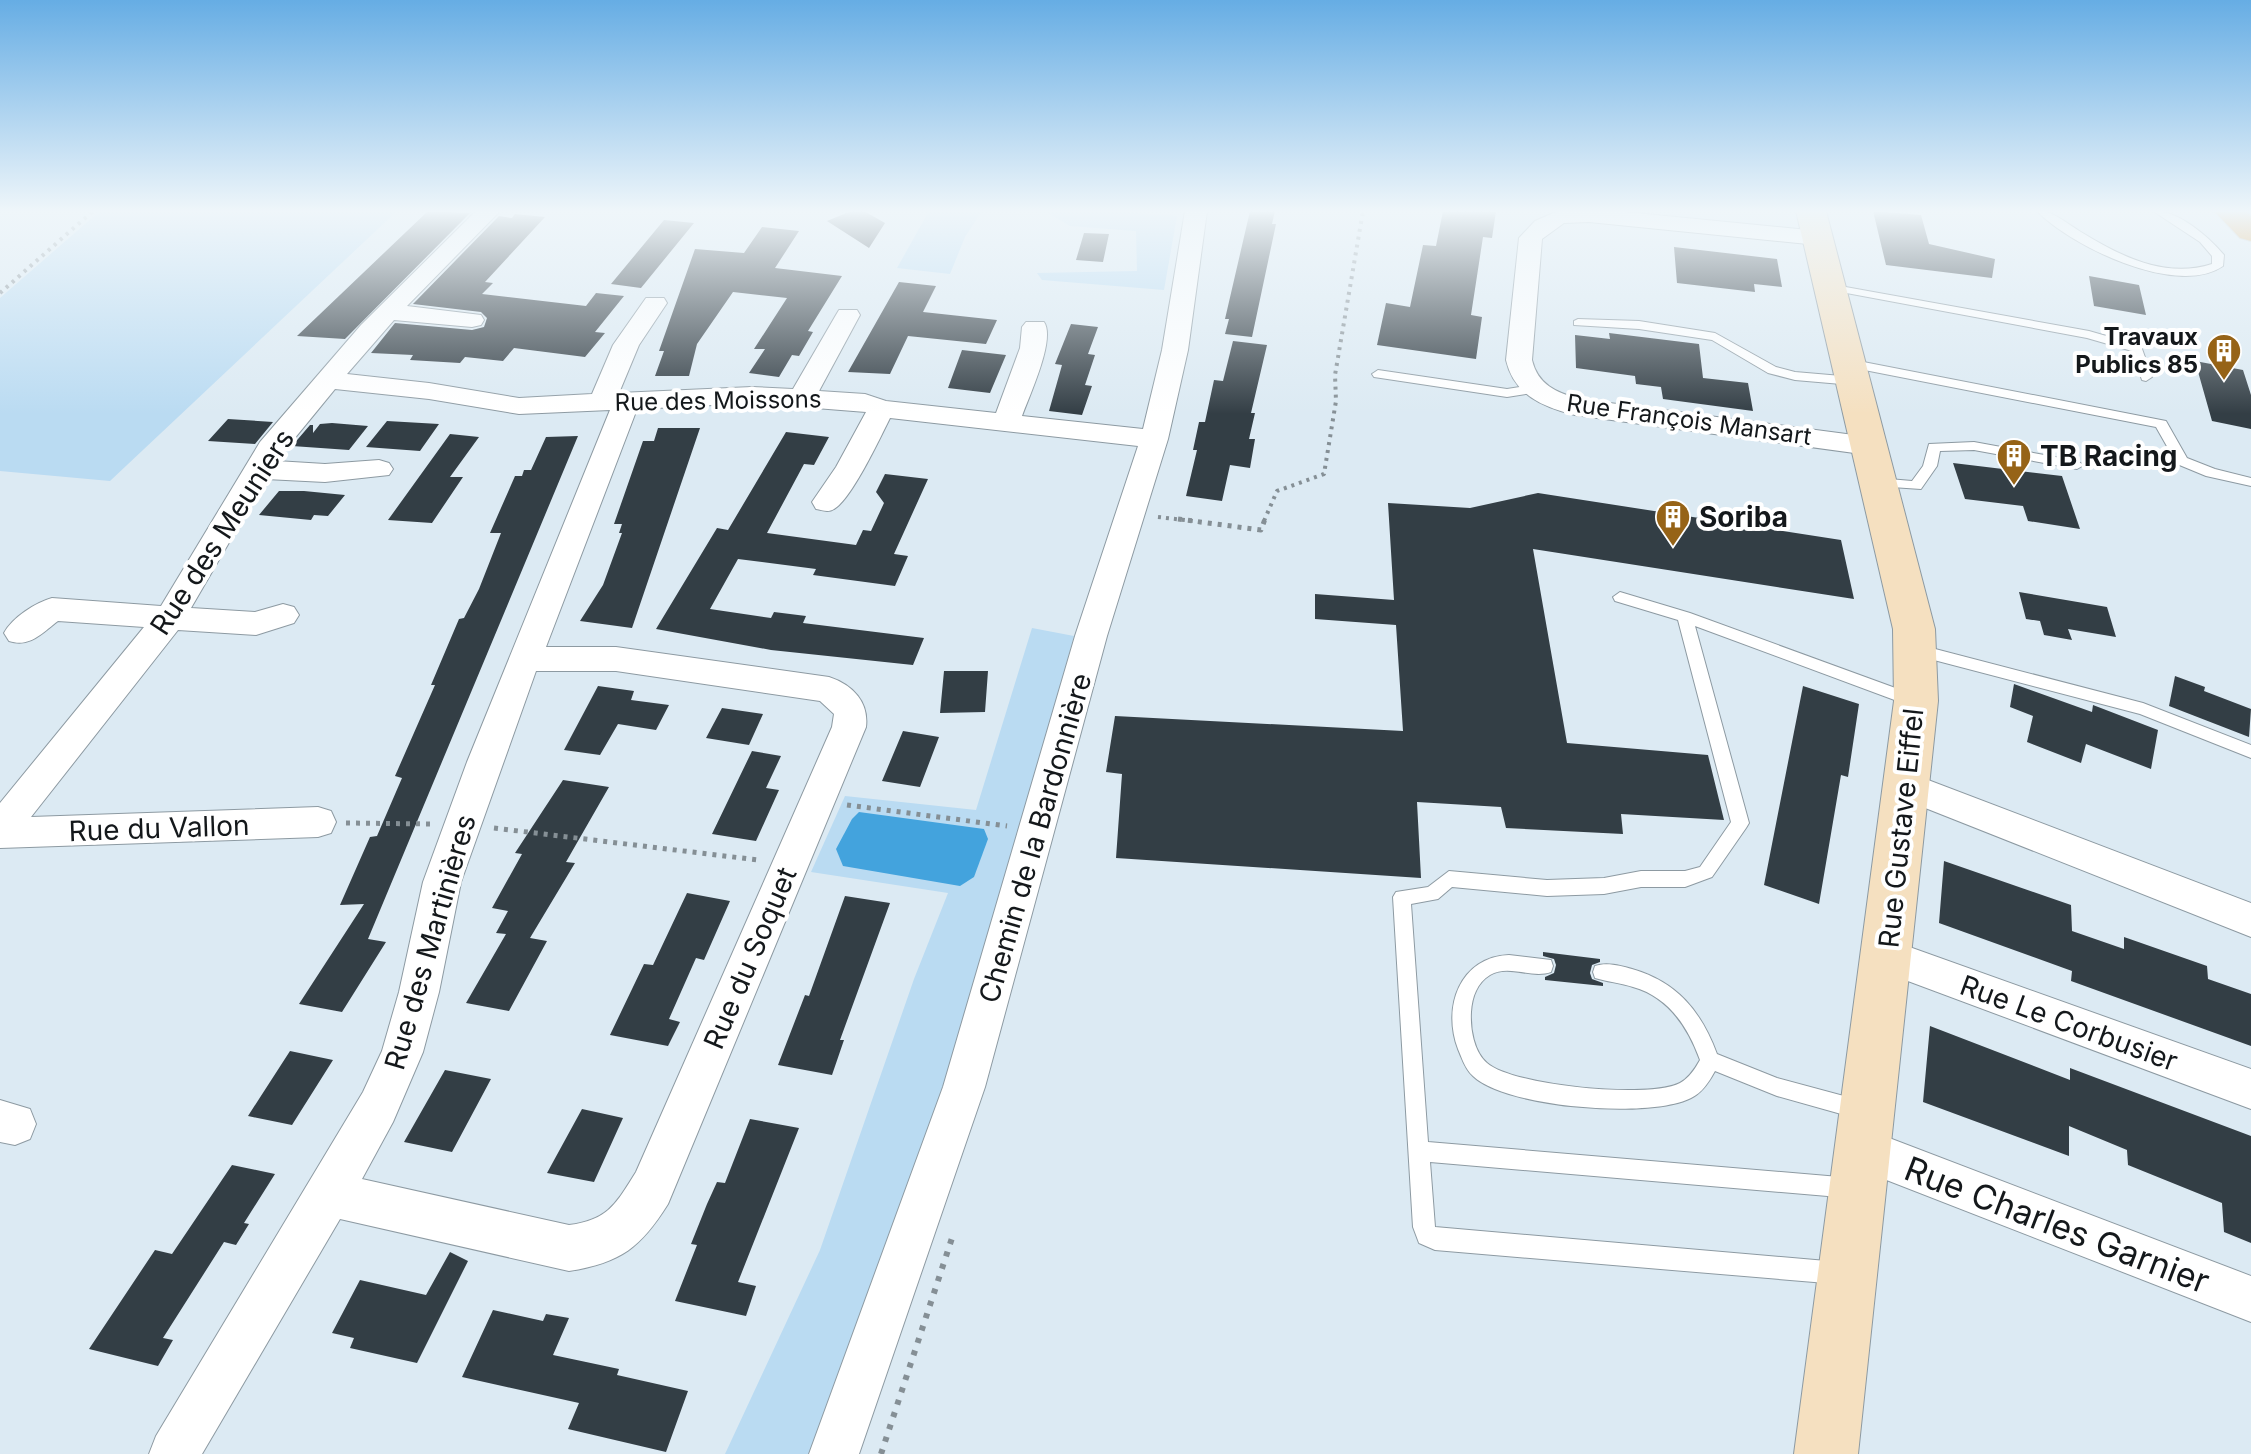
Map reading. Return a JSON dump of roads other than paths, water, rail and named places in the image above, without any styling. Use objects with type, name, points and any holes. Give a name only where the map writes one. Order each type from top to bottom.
[{"type":"street","name":"Rue des Meuniers","points":[[0,831],[169,619],[270,448],[388,312],[421,279]]},
{"type":"street","name":"Chemin de la Bardonnière","points":[[834,1454],[964,1087],[1091,636],[1154,439],[1175,350],[1186,279]]},
{"type":"street","name":"Rue François Mansart","points":[[1527,279],[1519,360],[1521,375],[1532,389],[1575,407],[1873,464]]},
{"type":"street","name":"Rue Gustave Eiffel","points":[[1826,1454],[1916,701],[1914,629],[1827,279]]},
{"type":"street","name":"Rue des Martinières","points":[[174,1454],[329,1194],[378,1107],[402,1052],[419,992],[434,909],[462,824],[524,659],[614,402],[626,345],[655,303]]},
{"type":"street","points":[[388,312],[472,320]]},
{"type":"street","points":[[803,396],[848,315]]},
{"type":"street","points":[[1005,425],[1033,348],[1035,327]]},
{"type":"street","name":"Rue des Moissons","points":[[328,380],[429,391],[519,406],[803,396],[865,402],[881,409],[1005,425],[1154,439]]},
{"type":"street","points":[[826,502],[849,470],[881,409]]},
{"type":"street","points":[[260,469],[325,473],[379,469]]},
{"type":"street","points":[[20,633],[52,609],[256,624],[283,615]]},
{"type":"street","name":"Rue du Soquet","points":[[329,1194],[569,1248],[599,1245],[629,1225],[652,1188],[849,727],[851,710],[829,690],[616,659],[524,659]]},
{"type":"street","points":[[1907,786],[2251,920]]},
{"type":"street","name":"Rue du Vallon","points":[[0,831],[318,822]]},
{"type":"street","name":"Rue Le Corbusier","points":[[1887,956],[2251,1089]]},
{"type":"street","name":"Rue Charles Garnier","points":[[1863,1150],[2251,1299]]},
{"type":"lane","points":[[1829,287],[2089,335],[2137,349],[2146,377]]},
{"type":"lane","points":[[1578,323],[1639,325],[1715,337],[1772,370],[1795,376],[1851,372],[2161,424],[2182,461],[2211,473],[2251,482]]},
{"type":"lane","points":[[1378,374],[1507,393],[1532,389]]},
{"type":"lane","points":[[1873,464],[1916,486],[1930,466],[1934,447],[1974,446],[2077,465]]},
{"type":"lane","points":[[1620,597],[1685,617],[1916,701]]},
{"type":"lane","points":[[1685,617],[1740,823],[1706,872],[1685,879],[1641,879],[1604,886],[1547,888],[1449,879],[1432,894],[1402,897],[1424,1227],[1427,1235],[1435,1239],[1847,1274]]},
{"type":"lane","points":[[1914,649],[2143,709],[2251,752]]},
{"type":"lane","points":[[1544,966],[1519,963],[1490,966],[1471,981],[1461,1002],[1464,1039],[1478,1069],[1499,1082],[1528,1091],[1651,1101],[1681,1094],[1704,1076],[1710,1060],[1701,1031],[1682,1006],[1654,983],[1602,972]]},
{"type":"lane","points":[[1710,1060],[1777,1087],[1863,1150]]},
{"type":"lane","points":[[1419,1151],[1863,1150]]},
{"type":"water","points":[[859,812],[984,829],[988,839],[974,877],[960,886],[843,866],[836,849]]},
{"type":"place","name":"Travaux Publics 85","points":[[2224,382]]},
{"type":"place","name":"TB Racing","points":[[2014,487]]},
{"type":"place","name":"Soriba","points":[[1673,548]]}]
